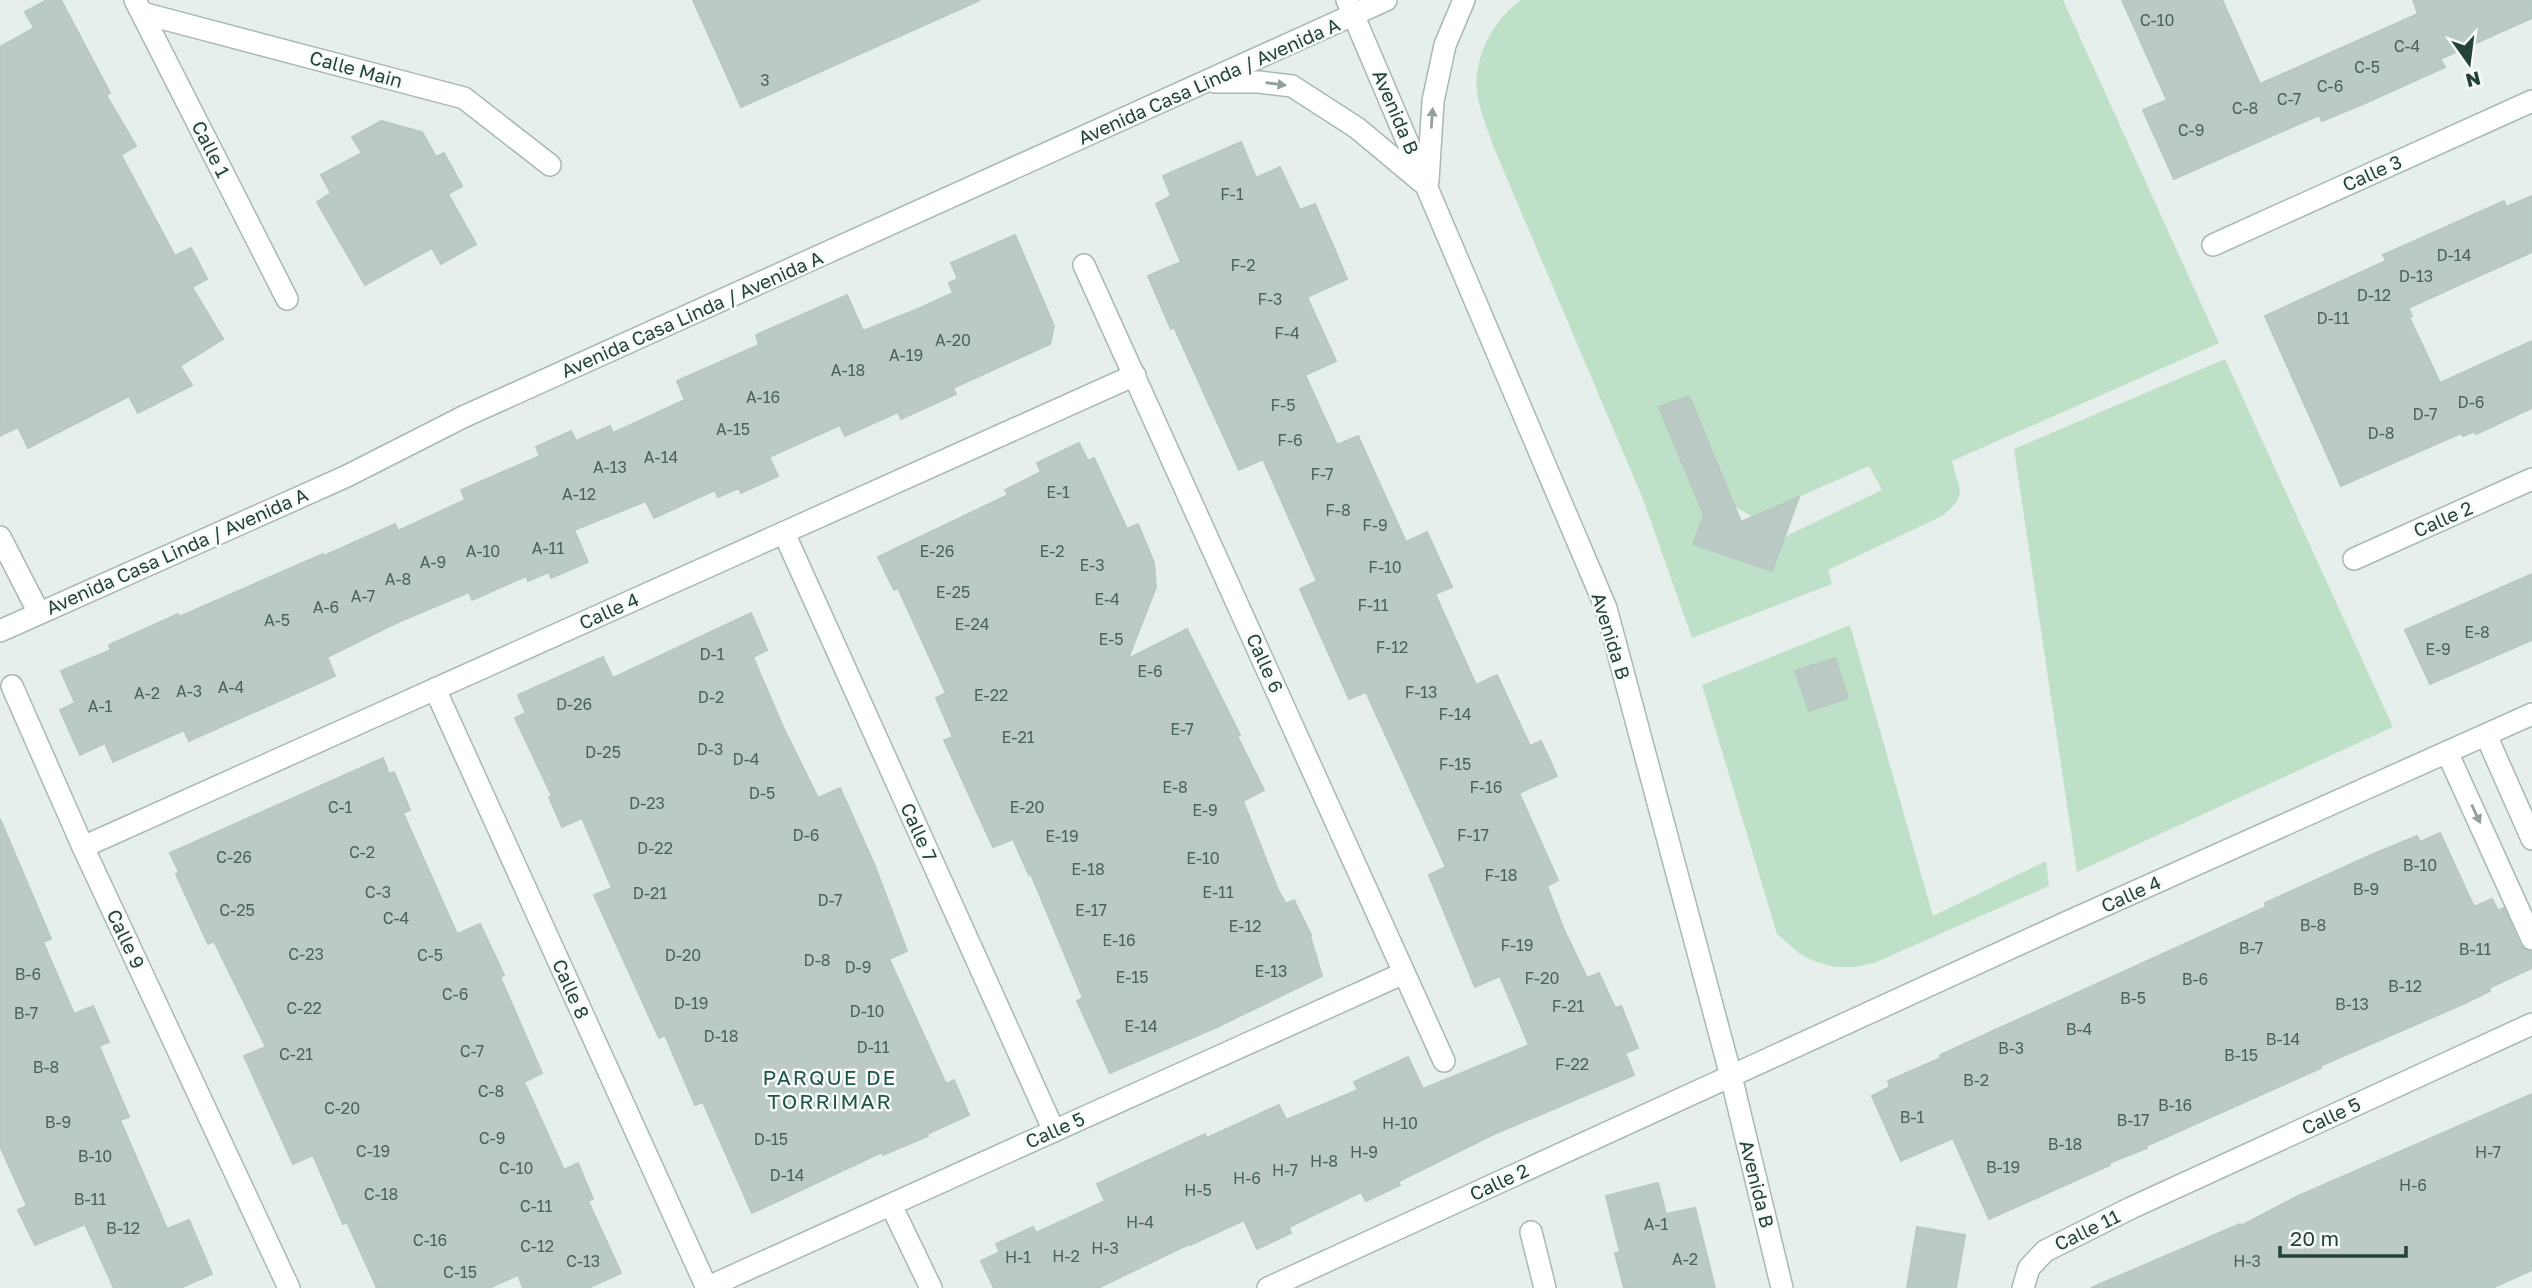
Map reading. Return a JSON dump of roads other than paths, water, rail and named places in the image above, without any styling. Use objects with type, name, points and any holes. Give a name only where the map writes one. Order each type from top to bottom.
[{"type":"street","name":"Avenida Casa Linda / Avenida A","points":[[0,631],[346,476],[475,412],[1208,82],[1351,7],[1386,0]]},
{"type":"street","points":[[1428,186],[1433,101],[1445,45],[1464,0]]},
{"type":"street","name":"Calle Main","points":[[138,6],[464,98],[550,165]]},
{"type":"street","name":"Calle 1","points":[[138,6],[287,299]]},
{"type":"street","name":"Avenida B","points":[[1351,7],[1605,608],[1731,1076],[1782,1288]]},
{"type":"street","points":[[1208,82],[1259,82],[1292,86],[1357,128],[1428,186]]},
{"type":"street","name":"Calle 3","points":[[2213,245],[2532,101]]},
{"type":"street","name":"Calle 6","points":[[1084,265],[1444,1061]]},
{"type":"street","name":"Calle 4","points":[[83,847],[1135,375]]},
{"type":"street","name":"Calle 2","points":[[2354,559],[2532,479]]},
{"type":"street","name":"Calle 7","points":[[784,533],[1054,1131]]},
{"type":"street","points":[[0,537],[39,613]]},
{"type":"street","name":"Calle 9","points":[[12,686],[83,847],[289,1288]]},
{"type":"street","name":"Calle 8","points":[[435,689],[706,1288]]},
{"type":"street","name":"Calle 4","points":[[1731,1076],[2532,714]]},
{"type":"street","points":[[2486,735],[2532,839]]},
{"type":"street","points":[[2447,752],[2532,939]]},
{"type":"street","name":"Calle 5","points":[[706,1288],[1404,972]]},
{"type":"street","name":"Calle 5","points":[[2131,1208],[2532,1024]]},
{"type":"street","name":"Calle 2","points":[[1268,1288],[1731,1076]]},
{"type":"street","points":[[891,1205],[930,1288]]},
{"type":"street","name":"Calle 11","points":[[2023,1288],[2029,1268],[2045,1251],[2131,1208]]},
{"type":"street","points":[[1531,1232],[1545,1288]]},
{"type":"district","name":"PARQUE DE TORRIMAR","points":[[830,1090]]}]
